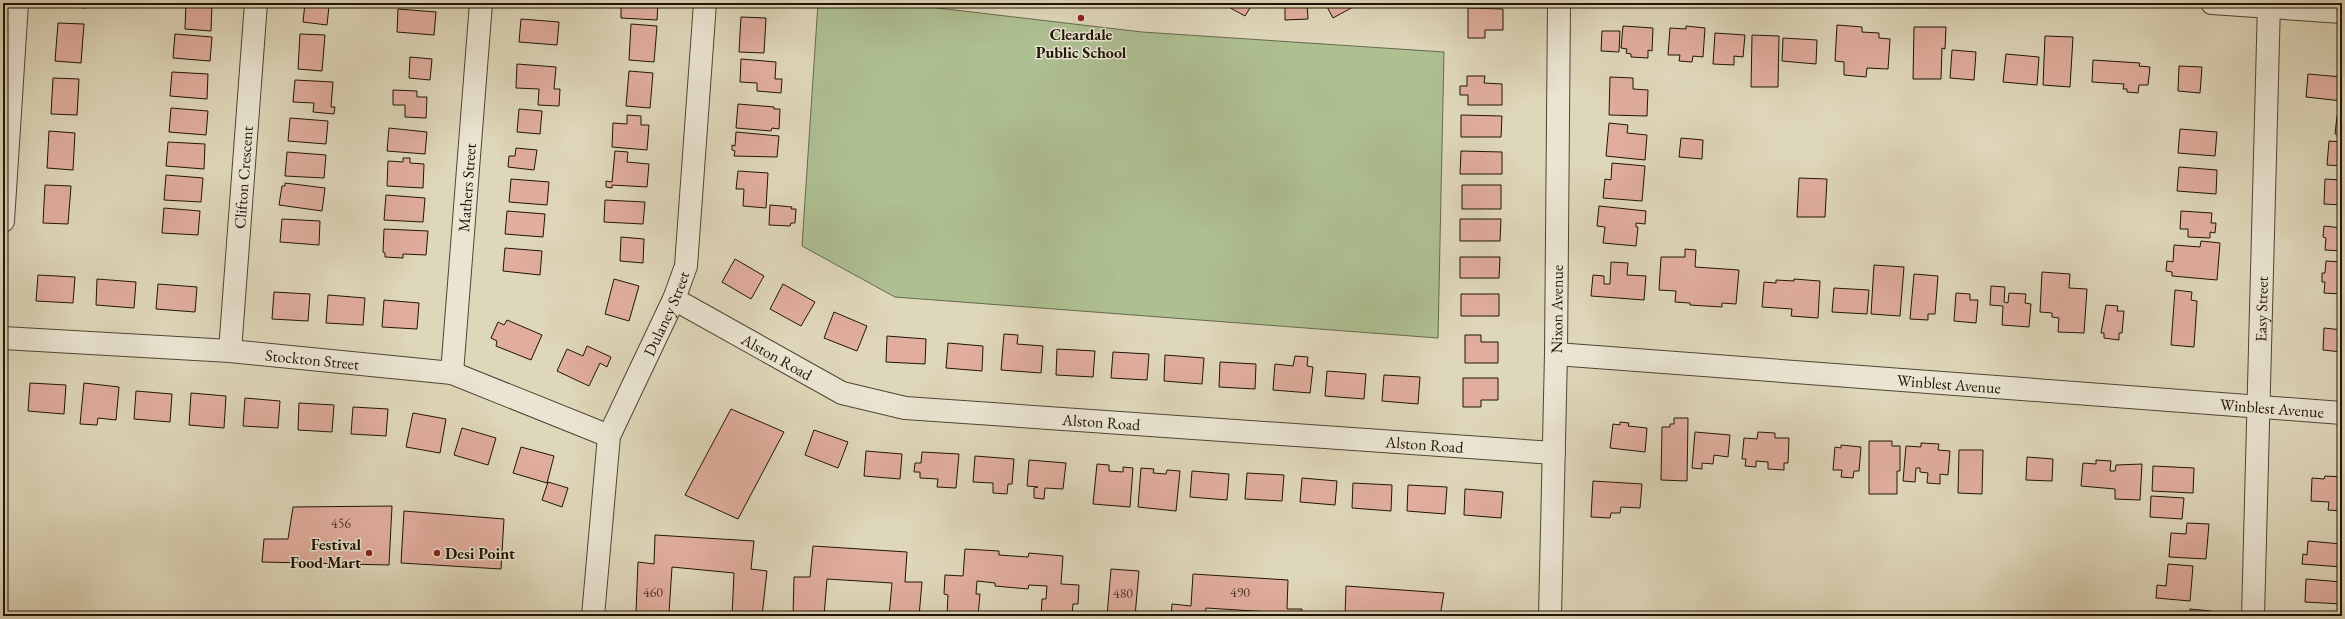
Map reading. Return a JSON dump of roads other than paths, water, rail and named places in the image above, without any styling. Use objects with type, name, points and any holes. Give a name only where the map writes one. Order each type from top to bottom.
[{"type":"street","points":[[3,221],[17,3]]},
{"type":"street","name":"Clifton Crescent","points":[[230,351],[256,3]]},
{"type":"street","name":"Mathers Street","points":[[452,372],[481,3]]},
{"type":"street","name":"Dulaney Street","points":[[593,616],[609,436],[674,299],[686,266],[705,3]]},
{"type":"street","name":"Nixon Avenue","points":[[1550,616],[1556,354],[1559,3]]},
{"type":"street","points":[[2212,3],[2269,5],[2342,12]]},
{"type":"street","name":"Easy Street","points":[[2253,616],[2269,5]]},
{"type":"street","name":"Alston Road","points":[[674,299],[842,393],[905,408],[1554,452]]},
{"type":"street","name":"Stockton Street","points":[[3,338],[230,351],[452,372],[609,436]]},
{"type":"street","name":"Winblest Avenue","points":[[1556,354],[2342,413]]},
{"type":"place","name":"Cleardale Public School","points":[[1081,18]]},
{"type":"place","name":"Festival Food Mart","points":[[369,553]]},
{"type":"place","name":"Desi Point","points":[[437,553]]}]
